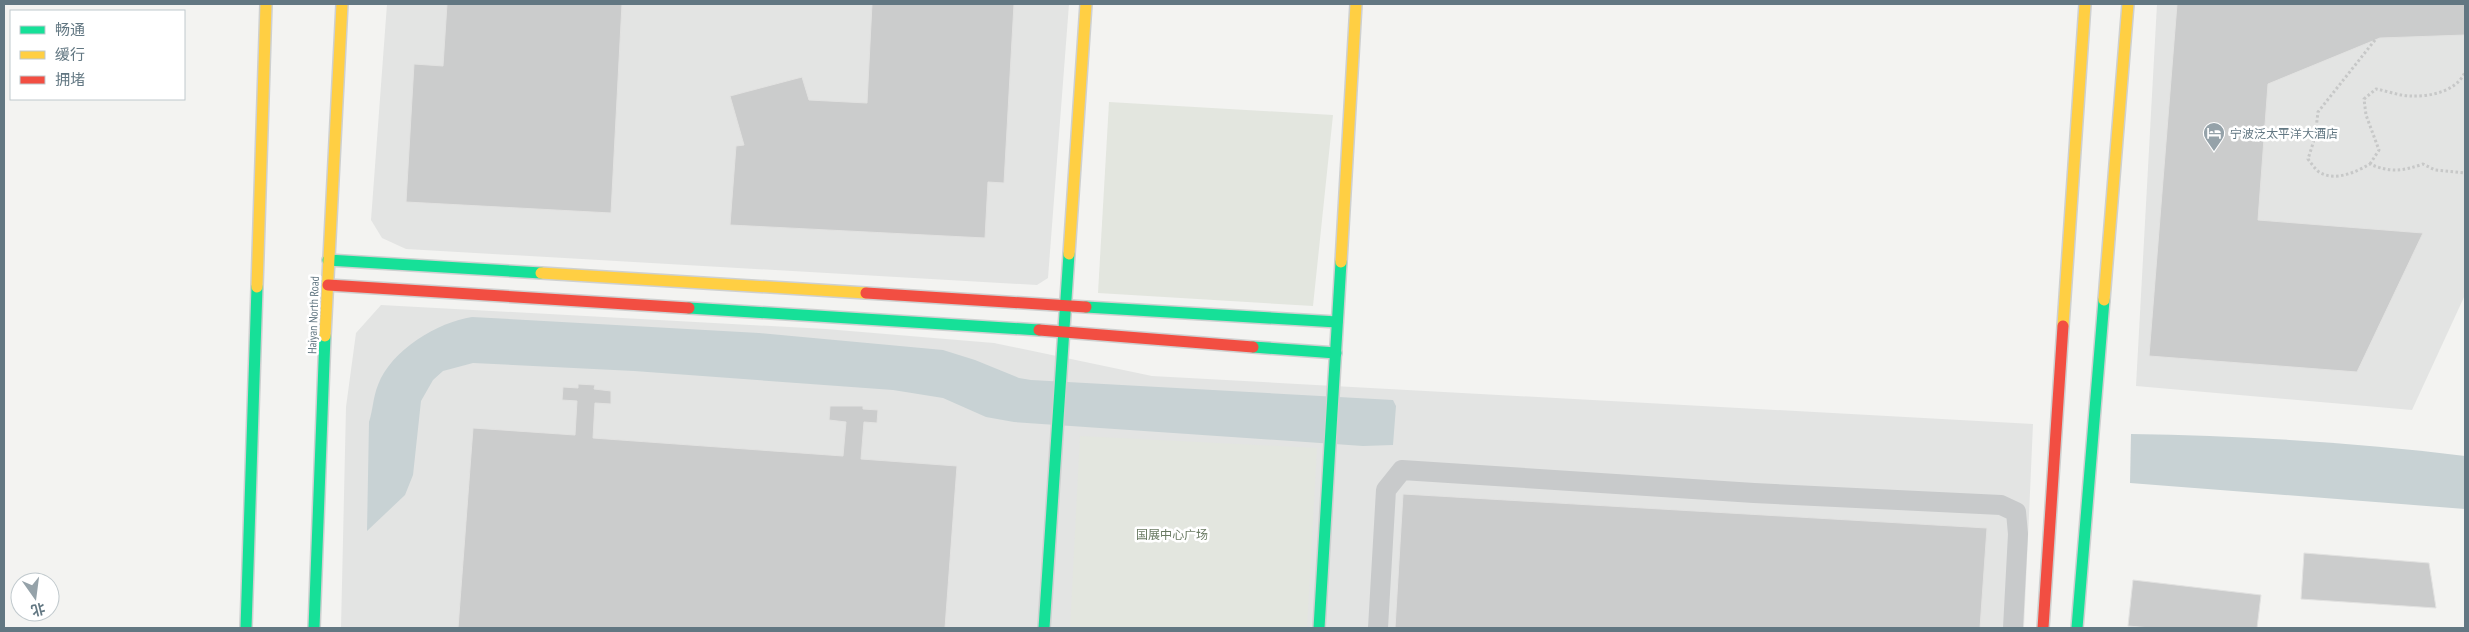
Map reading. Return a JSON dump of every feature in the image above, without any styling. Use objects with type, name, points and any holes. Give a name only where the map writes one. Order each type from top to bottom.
[{"type":"street","points":[[246,628],[266,4]]},
{"type":"street","name":"Haiyan North Road","points":[[314,628],[328,260],[342,4]]},
{"type":"street","points":[[1044,628],[1086,4]]},
{"type":"street","points":[[1319,628],[1356,4]]},
{"type":"street","points":[[2043,628],[2085,4]]},
{"type":"street","points":[[2077,628],[2128,4]]},
{"type":"street","points":[[328,260],[1337,322]]},
{"type":"street","points":[[328,285],[1064,332],[1336,353]]},
{"type":"street","points":[[1378,628],[1386,490],[1402,470],[1754,493],[2001,504],[2016,512],[2018,534],[2013,628]]},
{"type":"path","points":[[2375,40],[2318,112],[2315,137],[2308,160],[2320,172],[2334,175],[2352,174],[2370,164],[2379,150],[2366,115],[2364,99],[2376,89],[2411,96],[2442,92],[2462,81],[2465,72]]},
{"type":"path","points":[[2370,164],[2384,170],[2401,171],[2423,164],[2435,170],[2465,173]]},
{"type":"shaded area","points":[[387,4],[1069,4],[1048,278],[1037,285],[406,249],[382,238],[371,220]]},
{"type":"shaded area","points":[[2157,4],[2465,4],[2465,295],[2412,410],[2136,386]]},
{"type":"shaded area","points":[[381,305],[826,329],[994,343],[1152,376],[2033,424],[2024,628],[341,628],[346,407],[356,333]]},
{"type":"shaded area","points":[[472,317],[759,333],[943,350],[975,360],[1019,378],[1031,380],[1393,400],[1396,406],[1393,445],[1363,446],[1014,422],[986,417],[943,398],[893,390],[634,371],[473,363],[443,371],[433,380],[421,401],[413,475],[405,495],[367,531],[369,422],[375,394],[384,372],[404,349],[431,331]]},
{"type":"shaded area","points":[[2131,434],[2215,436],[2298,441],[2382,447],[2465,456],[2465,509],[2130,483]]},
{"type":"green space","points":[[1109,102],[1333,115],[1313,306],[1098,293]]},
{"type":"green space","name":"国展中心广场","points":[[1080,436],[1317,448],[1307,628],[1070,628]]},
{"type":"building","points":[[447,4],[622,4],[611,213],[406,202],[414,64],[443,66]]},
{"type":"building","points":[[872,4],[1014,4],[1004,183],[988,182],[985,238],[730,225],[736,146],[744,145],[730,96],[802,77],[809,100],[867,103]]},
{"type":"building","name":"宁波泛太平洋大酒店","points":[[2177,4],[2465,4],[2465,35],[2380,38],[2268,84],[2258,220],[2423,233],[2357,372],[2149,356]]},
{"type":"building","points":[[578,384],[595,385],[594,389],[611,391],[611,404],[595,403],[593,438],[843,456],[846,422],[829,420],[830,406],[863,406],[863,409],[878,410],[877,423],[864,422],[861,459],[957,466],[945,628],[458,628],[473,428],[575,435],[577,401],[562,400],[563,387],[578,388]]},
{"type":"building","points":[[1403,494],[1987,528],[1980,628],[1395,628]]},
{"type":"building","points":[[2304,553],[2429,563],[2436,608],[2301,599]]},
{"type":"building","points":[[2133,580],[2261,595],[2257,628],[2151,628],[2128,626]]},
{"type":"traffic: fast","points":[[1044,628],[1069,254]]},
{"type":"traffic: fast","points":[[328,260],[541,273]]},
{"type":"traffic: fast","points":[[1319,628],[1341,262]]},
{"type":"traffic: fast","points":[[246,628],[257,287]]},
{"type":"traffic: fast","points":[[2077,628],[2104,300]]},
{"type":"traffic: fast","points":[[1086,307],[1337,322]]},
{"type":"traffic: fast","points":[[689,308],[1039,330]]},
{"type":"traffic: fast","points":[[314,628],[325,336]]},
{"type":"traffic: fast","points":[[1253,347],[1336,353]]},
{"type":"traffic: slow","points":[[257,287],[266,4]]},
{"type":"traffic: slow","points":[[325,336],[342,4]]},
{"type":"traffic: slow","points":[[1069,254],[1086,4]]},
{"type":"traffic: slow","points":[[1341,262],[1356,4]]},
{"type":"traffic: slow","points":[[2063,326],[2085,4]]},
{"type":"traffic: slow","points":[[2104,300],[2128,4]]},
{"type":"traffic: slow","points":[[541,273],[866,293]]},
{"type":"traffic: jam","points":[[328,285],[689,308]]},
{"type":"traffic: jam","points":[[866,293],[1086,307]]},
{"type":"traffic: jam","points":[[2043,628],[2063,326]]},
{"type":"traffic: jam","points":[[1039,330],[1253,347]]},
{"type":"place","name":"宁波泛太平洋大酒店","points":[[2214,152]]}]
